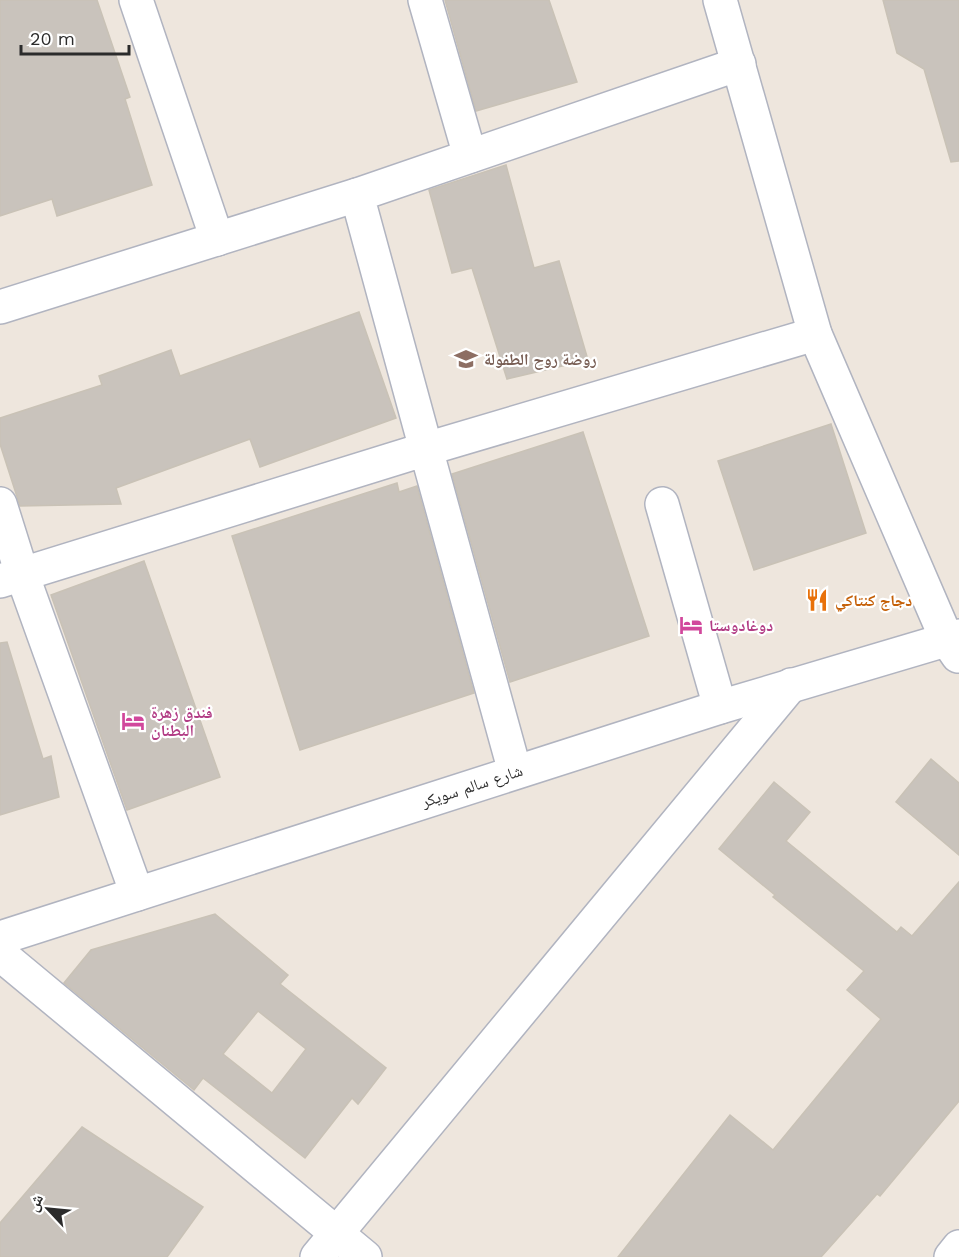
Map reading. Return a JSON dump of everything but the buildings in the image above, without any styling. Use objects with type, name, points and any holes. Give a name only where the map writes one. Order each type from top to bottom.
[{"type":"street","points":[[136,0],[217,239]]},
{"type":"street","points":[[425,0],[470,156]]},
{"type":"street","points":[[720,0],[815,334],[955,644]]},
{"type":"street","points":[[0,307],[357,195],[739,64]]},
{"type":"street","points":[[357,195],[515,772]]},
{"type":"street","points":[[11,577],[426,449],[815,334]]},
{"type":"street","points":[[0,504],[11,577],[137,894]]},
{"type":"street","points":[[662,504],[720,707]]},
{"type":"street","name":"شارع سالم سويكر","points":[[0,939],[790,685],[955,644]]},
{"type":"street","points":[[327,1245],[790,685]]},
{"type":"street","points":[[0,954],[327,1245],[365,1257]]},
{"type":"street","points":[[951,1257],[959,1247]]},
{"type":"place","name":"روضة روح الطفولة","points":[[466,359]]},
{"type":"place","name":"دجاج كنتاكي","points":[[817,600]]},
{"type":"place","name":"دوغادوستا","points":[[691,625]]},
{"type":"place","name":"فندق زهرة البطنان","points":[[133,721]]}]
